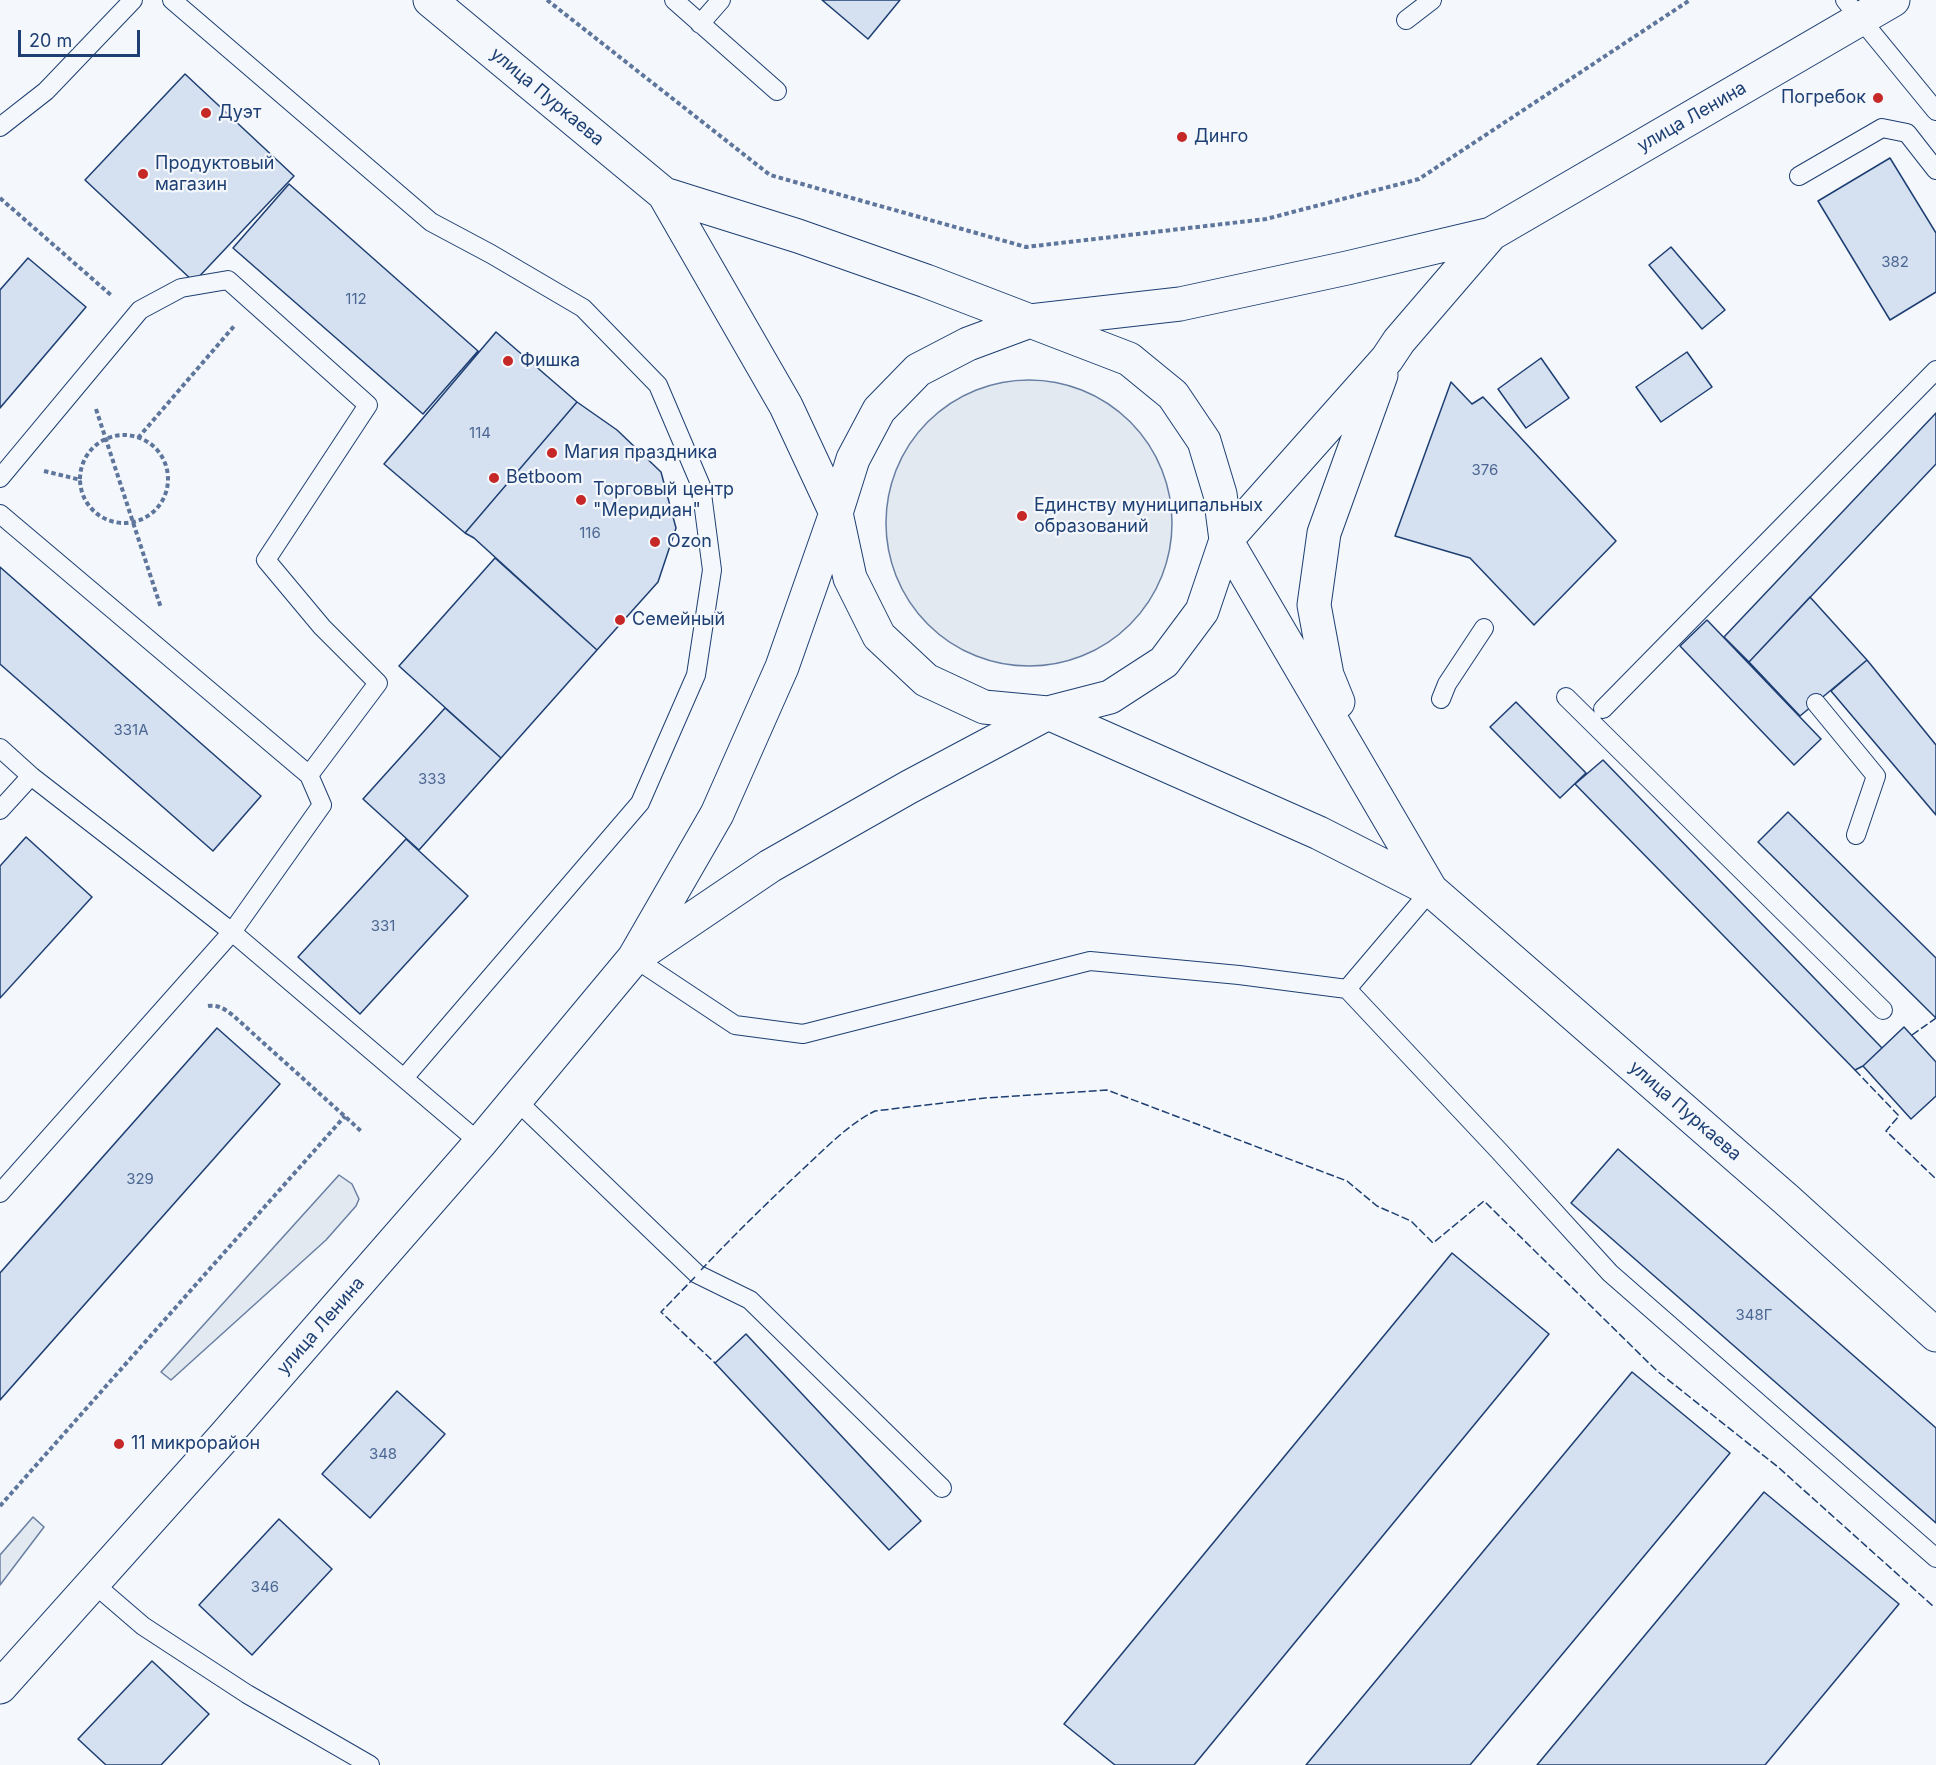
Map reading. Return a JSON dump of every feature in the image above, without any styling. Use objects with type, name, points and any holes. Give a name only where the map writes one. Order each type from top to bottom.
[{"type":"main road","name":"улица Пуркаева","points":[[430,0],[664,194]]},
{"type":"main road","name":"улица Ленина","points":[[1491,234],[1853,10],[1893,0]]},
{"type":"main road","points":[[664,194],[798,236],[926,281],[1129,359],[1173,395],[1204,441],[1220,494],[1226,540],[1431,890]]},
{"type":"main road","points":[[664,194],[786,406],[836,513],[850,578],[879,636],[926,680],[984,707],[1048,713],[1319,833],[1431,890]]},
{"type":"main road","points":[[634,958],[717,814],[782,667],[853,459],[879,410],[918,370],[968,344],[1030,321],[1180,304],[1491,234]]},
{"type":"main road","points":[[634,958],[770,866],[909,787],[1048,713],[1110,697],[1164,662],[1202,611],[1226,540],[1387,359],[1399,341],[1491,234]]},
{"type":"main road","points":[[1384,808],[1326,675],[1314,605],[1324,533],[1387,359]]},
{"type":"main road","name":"улица Пуркаева","points":[[1431,890],[1787,1200],[1936,1335]]},
{"type":"main road","name":"улица Ленина","points":[[0,1687],[223,1438],[480,1143],[634,958]]},
{"type":"lane","points":[[0,127],[46,91],[133,0]]},
{"type":"lane","points":[[172,0],[430,222],[491,254],[583,308],[658,385],[701,486],[712,570],[696,675],[640,803],[404,1078]]},
{"type":"lane","points":[[674,0],[777,91]]},
{"type":"lane","points":[[700,24],[721,0]]},
{"type":"lane","points":[[1406,20],[1432,0]]},
{"type":"lane","points":[[1853,10],[1936,111]]},
{"type":"lane","points":[[1799,176],[1882,128],[1907,133],[1936,170]]},
{"type":"lane","points":[[0,478],[140,310],[181,288],[228,280],[368,405],[266,560],[322,627],[378,683],[309,775]]},
{"type":"lane","points":[[1603,709],[1936,370]]},
{"type":"lane","points":[[0,514],[309,775],[322,805],[232,932],[0,1193]]},
{"type":"lane","points":[[1441,699],[1447,684],[1484,628]]},
{"type":"lane","points":[[1566,697],[1883,1010]]},
{"type":"lane","points":[[1816,703],[1876,776],[1856,835]]},
{"type":"lane","points":[[0,748],[32,776],[232,932],[480,1143]]},
{"type":"lane","points":[[0,810],[32,776]]},
{"type":"lane","points":[[1347,989],[1431,890]]},
{"type":"lane","points":[[634,958],[735,1025],[803,1034],[1090,961],[1239,975],[1347,989],[1610,1273],[1936,1558]]},
{"type":"lane","points":[[516,1100],[698,1274],[750,1300],[942,1488]]},
{"type":"lane","points":[[93,1583],[143,1626],[247,1694],[370,1765]]},
{"type":"path","points":[[547,0],[770,175],[1026,247],[1266,219],[1419,179],[1690,0]]},
{"type":"path","points":[[0,198],[135,316]]},
{"type":"path","points":[[138,438],[254,303]]},
{"type":"path","points":[[85,377],[161,610]]},
{"type":"path","points":[[119,436],[138,438],[156,448],[164,460],[168,472],[168,486],[164,499],[146,518],[119,523],[105,519],[94,511],[83,493],[81,472],[86,459],[94,448],[106,439],[119,436]]},
{"type":"path","points":[[199,1008],[214,1005],[226,1010],[361,1131]]},
{"type":"path","points":[[0,1506],[345,1116]]},
{"type":"shaded area","points":[[1029,380],[1057,383],[1084,391],[1120,412],[1140,432],[1155,456],[1166,481],[1172,523],[1169,551],[1161,578],[1140,614],[1120,634],[1096,649],[1071,660],[1029,666],[1001,663],[974,655],[938,634],[918,614],[903,590],[892,565],[886,523],[889,495],[897,468],[918,432],[938,412],[962,397],[987,386]]},
{"type":"shaded area","points":[[339,1175],[352,1184],[359,1199],[356,1206],[326,1240],[171,1380],[161,1372]]},
{"type":"shaded area","points":[[33,1517],[44,1527],[0,1585],[0,1555]]},
{"type":"building","points":[[822,0],[900,0],[868,39]]},
{"type":"building","points":[[185,74],[294,176],[194,282],[85,180]]},
{"type":"building","points":[[1890,158],[1936,233],[1936,292],[1890,320],[1818,201]]},
{"type":"building","points":[[289,184],[478,351],[423,414],[233,248]]},
{"type":"building","points":[[1671,247],[1725,310],[1702,329],[1649,265]]},
{"type":"building","points":[[28,258],[86,307],[0,408],[0,290]]},
{"type":"building","points":[[496,332],[577,402],[465,533],[384,464]]},
{"type":"building","points":[[1687,352],[1712,387],[1661,422],[1636,387]]},
{"type":"building","points":[[1541,358],[1569,398],[1526,428],[1498,389]]},
{"type":"building","points":[[1451,382],[1472,404],[1483,397],[1616,541],[1534,625],[1470,558],[1395,536]]},
{"type":"building","name":"Торговый центр \"Меридиан\"","points":[[577,402],[617,430],[661,472],[676,528],[658,582],[597,650],[474,538],[465,533]]},
{"type":"building","points":[[1936,413],[1936,464],[1749,662],[1724,637]]},
{"type":"building","points":[[495,558],[597,650],[501,758],[399,666]]},
{"type":"building","points":[[0,567],[261,796],[213,851],[0,664]]},
{"type":"building","points":[[1810,597],[1867,660],[1800,716],[1749,662]]},
{"type":"building","points":[[1707,620],[1821,739],[1794,765],[1680,646]]},
{"type":"building","points":[[1867,660],[1936,745],[1936,815],[1831,691]]},
{"type":"building","points":[[1516,702],[1586,773],[1560,798],[1490,727]]},
{"type":"building","points":[[445,708],[501,758],[419,850],[363,799]]},
{"type":"building","points":[[1603,760],[1882,1048],[1863,1066],[1855,1070],[1575,784]]},
{"type":"building","points":[[1788,812],[1936,958],[1936,1018],[1758,842]]},
{"type":"building","points":[[26,837],[92,897],[0,998],[0,866]]},
{"type":"building","points":[[406,839],[468,896],[360,1014],[298,957]]},
{"type":"building","points":[[1904,1027],[1936,1062],[1936,1096],[1911,1119],[1863,1066]]},
{"type":"building","points":[[217,1028],[280,1084],[0,1400],[0,1273]]},
{"type":"building","points":[[1618,1149],[1936,1428],[1936,1523],[1571,1203]]},
{"type":"building","points":[[1452,1253],[1549,1334],[1194,1765],[1115,1765],[1064,1724]]},
{"type":"building","points":[[746,1334],[921,1521],[889,1550],[715,1363]]},
{"type":"building","points":[[1632,1372],[1730,1453],[1470,1765],[1306,1765]]},
{"type":"building","points":[[397,1391],[445,1434],[370,1518],[322,1474]]},
{"type":"building","points":[[1764,1492],[1899,1604],[1765,1765],[1537,1765]]},
{"type":"building","points":[[279,1519],[332,1569],[252,1655],[199,1605]]},
{"type":"building","points":[[152,1661],[209,1714],[161,1765],[106,1765],[78,1739]]},
{"type":"fence","points":[[1912,1035],[1936,1018]]},
{"type":"fence","points":[[1855,1070],[1899,1116],[1886,1131],[1936,1179]]},
{"type":"fence","points":[[701,1270],[828,1146],[855,1123],[875,1111],[985,1098],[1107,1090],[1347,1181],[1377,1206],[1411,1221],[1433,1243],[1484,1201],[1657,1371],[1778,1467],[1934,1607]]},
{"type":"fence","points":[[695,1277],[661,1312],[715,1363]]},
{"type":"place","name":"Погребок","points":[[1878,98]]},
{"type":"place","name":"Дуэт","points":[[206,113]]},
{"type":"place","name":"Динго","points":[[1182,137]]},
{"type":"place","name":"Продуктовый магазин","points":[[143,174]]},
{"type":"place","name":"Фишка","points":[[508,361]]},
{"type":"place","name":"Магия праздника","points":[[552,453]]},
{"type":"place","name":"Betboom","points":[[494,478]]},
{"type":"place","name":"Торговый центр \"Меридиан\"","points":[[581,500]]},
{"type":"place","name":"Единству муниципальных образований","points":[[1022,516]]},
{"type":"place","name":"Ozon","points":[[655,542]]},
{"type":"place","name":"Семейный","points":[[620,620]]},
{"type":"place","name":"11 микрорайон","points":[[119,1444]]}]
